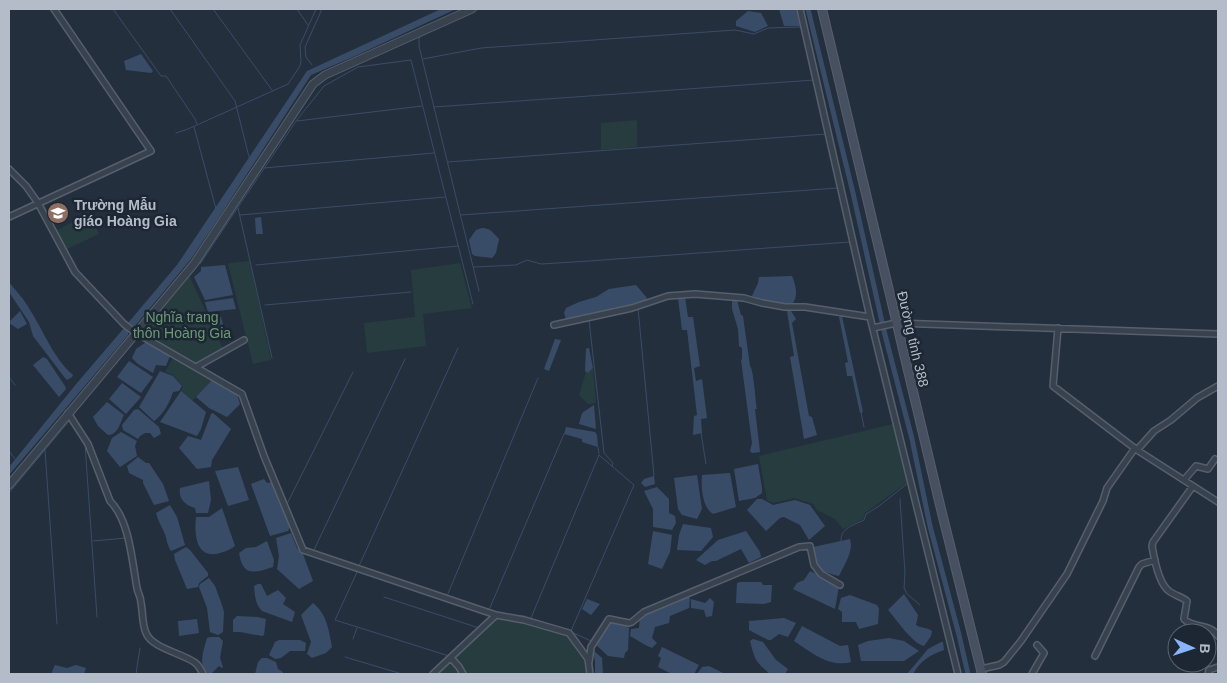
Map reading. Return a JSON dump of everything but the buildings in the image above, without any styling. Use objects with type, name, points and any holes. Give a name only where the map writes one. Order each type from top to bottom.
[{"type":"main road","name":"Đường tỉnh 388","points":[[822,9],[895,323],[982,672]]},
{"type":"street","points":[[9,217],[151,151],[54,9]]},
{"type":"street","points":[[9,484],[194,264],[313,84],[325,75],[472,9]]},
{"type":"street","points":[[800,9],[870,317],[958,674]]},
{"type":"street","points":[[9,169],[26,186],[38,204],[75,272],[124,324],[242,394],[264,456],[303,550],[496,615],[524,620],[567,632],[589,662]]},
{"type":"street","points":[[554,325],[632,308],[668,296],[695,294],[744,298],[785,307],[804,307],[870,317]]},
{"type":"street","points":[[874,328],[895,323],[1218,334]]},
{"type":"street","points":[[1058,328],[1053,386],[1136,449],[1218,502]]},
{"type":"street","points":[[196,367],[244,340]]},
{"type":"street","points":[[982,672],[1004,662],[1068,574],[1103,501],[1107,488],[1136,449],[1154,431],[1171,420],[1197,398],[1218,386]]},
{"type":"street","points":[[68,413],[88,444],[110,501],[116,507],[122,520],[128,540],[137,590],[141,599],[146,632],[153,642],[194,662],[204,674]]},
{"type":"street","points":[[1184,480],[1196,466],[1208,469],[1215,459]]},
{"type":"street","points":[[1193,486],[1153,542],[1155,560],[1167,589],[1187,601],[1184,619],[1186,622],[1210,628],[1218,636]]},
{"type":"street","points":[[590,674],[591,647],[609,619],[632,622],[644,612],[799,547],[810,546],[817,570],[840,585]]},
{"type":"street","points":[[1095,656],[1139,567],[1142,564],[1155,560]]},
{"type":"street","points":[[433,674],[496,615]]},
{"type":"street","points":[[1032,674],[1044,652],[1037,645]]},
{"type":"street","points":[[451,658],[462,674]]},
{"type":"street","points":[[1208,674],[1209,670],[1218,667]]},
{"type":"green space","points":[[637,120],[637,147],[601,150],[601,123]]},
{"type":"green space","points":[[89,214],[99,234],[65,250],[55,231]]},
{"type":"green space","points":[[250,261],[271,360],[253,364],[228,264]]},
{"type":"green space","points":[[460,263],[472,308],[423,314],[426,346],[367,353],[364,323],[415,317],[411,270]]},
{"type":"green space","name":"Nghĩa trang thôn Hoàng Gia","points":[[189,275],[223,349],[192,366],[213,379],[192,401],[181,391],[183,386],[173,375],[165,372],[176,352],[141,332]]},
{"type":"green space","points":[[593,368],[596,403],[588,404],[579,395],[586,372],[588,373]]},
{"type":"green space","points":[[893,424],[908,482],[865,513],[863,519],[843,529],[835,519],[817,510],[813,504],[795,498],[773,503],[767,500],[759,456]]},
{"type":"green space","points":[[502,617],[567,633],[587,659],[588,674],[464,674],[452,658],[492,621]]},
{"type":"green space","points":[[451,659],[461,674],[435,674]]},
{"type":"water","points":[[441,9],[456,9],[311,75],[191,259],[134,327],[128,323],[177,265],[307,71]]},
{"type":"water","points":[[779,9],[796,9],[800,26],[784,26]]},
{"type":"water","points":[[748,11],[761,13],[768,26],[755,32],[736,26],[736,21]]},
{"type":"water","points":[[141,54],[153,71],[151,73],[126,70],[124,61]]},
{"type":"water","points":[[261,217],[263,234],[256,234],[255,218]]},
{"type":"water","points":[[482,228],[490,230],[499,239],[496,253],[492,258],[472,254],[469,240],[476,230]]},
{"type":"water","points":[[225,265],[233,295],[205,300],[194,277],[201,271],[201,267]]},
{"type":"water","points":[[792,276],[796,287],[796,295],[791,305],[763,301],[752,296],[759,277]]},
{"type":"water","points":[[9,282],[26,303],[54,353],[73,375],[72,377],[67,380],[65,378],[33,336],[29,322],[9,292]]},
{"type":"water","points":[[636,285],[647,298],[646,300],[638,304],[569,320],[566,319],[564,313],[566,308],[596,297],[609,289]]},
{"type":"water","points":[[685,297],[688,317],[693,317],[700,366],[694,368],[696,381],[702,379],[707,418],[701,419],[702,433],[693,435],[694,416],[697,415],[687,330],[682,330],[678,298]]},
{"type":"water","points":[[233,298],[236,309],[208,312],[205,302]]},
{"type":"water","points":[[732,299],[737,300],[741,315],[743,316],[757,409],[755,409],[760,452],[752,453],[750,451],[752,443],[741,360],[742,348],[739,346],[738,329],[732,309]]},
{"type":"water","points":[[20,311],[27,324],[18,329],[9,322]]},
{"type":"water","points":[[787,311],[791,311],[796,319],[792,323],[809,416],[812,417],[817,435],[804,439],[790,357],[794,356]]},
{"type":"water","points":[[216,315],[221,317],[226,336],[219,338],[210,318]]},
{"type":"water","points":[[842,316],[863,412],[860,413],[852,376],[847,376],[845,363],[848,362],[839,317]]},
{"type":"water","points":[[124,328],[128,331],[128,335],[9,475],[9,467]]},
{"type":"water","points":[[555,339],[561,340],[549,371],[544,369]]},
{"type":"water","points":[[146,342],[170,356],[166,366],[156,365],[153,373],[132,358],[136,349]]},
{"type":"water","points":[[589,348],[593,368],[588,373],[585,371],[586,349]]},
{"type":"water","points":[[43,357],[47,359],[65,386],[66,389],[59,397],[33,365]]},
{"type":"water","points":[[129,361],[153,377],[141,393],[117,377]]},
{"type":"water","points":[[160,371],[173,376],[182,386],[179,391],[173,392],[166,408],[154,421],[139,407]]},
{"type":"water","points":[[212,380],[237,394],[240,404],[227,417],[209,408],[196,397]]},
{"type":"water","points":[[122,383],[141,397],[126,414],[109,399]]},
{"type":"water","points":[[181,391],[206,412],[197,436],[160,422]]},
{"type":"water","points":[[107,402],[124,415],[116,431],[108,435],[98,426],[93,417]]},
{"type":"water","points":[[594,405],[596,429],[579,424],[582,413]]},
{"type":"water","points":[[138,409],[159,427],[161,434],[154,438],[150,433],[145,433],[138,439],[123,430],[122,425],[134,410]]},
{"type":"water","points":[[213,413],[231,429],[212,460],[211,467],[197,469],[179,448],[188,436],[201,440]]},
{"type":"water","points":[[566,427],[595,432],[598,447],[582,442],[582,439],[564,434]]},
{"type":"water","points":[[121,432],[137,441],[135,446],[137,456],[120,467],[107,451],[112,438]]},
{"type":"water","points":[[138,457],[149,463],[163,484],[169,501],[154,505],[143,480],[129,473],[127,466]]},
{"type":"water","points":[[758,464],[762,493],[755,498],[739,501],[734,469]]},
{"type":"water","points":[[238,467],[249,500],[228,506],[215,471]]},
{"type":"water","points":[[730,473],[736,507],[713,514],[704,502],[702,475]]},
{"type":"water","points":[[697,475],[702,509],[697,519],[682,515],[678,509],[674,478]]},
{"type":"water","points":[[654,476],[655,484],[645,487],[641,483],[644,479]]},
{"type":"water","points":[[264,479],[267,483],[272,482],[290,527],[288,531],[270,536],[251,484]]},
{"type":"water","points":[[209,481],[211,500],[208,513],[196,513],[195,508],[189,506],[181,499],[180,488]]},
{"type":"water","points":[[657,487],[669,499],[669,513],[675,516],[676,523],[672,530],[653,527],[653,509],[644,491]]},
{"type":"water","points":[[757,499],[762,499],[773,505],[795,500],[810,505],[825,526],[809,540],[800,525],[784,517],[780,518],[766,531],[747,510]]},
{"type":"water","points":[[170,505],[177,517],[185,545],[171,551],[156,513]]},
{"type":"water","points":[[222,508],[235,546],[220,553],[206,553],[201,549],[196,538],[196,517],[209,517]]},
{"type":"water","points":[[683,524],[711,528],[713,537],[701,551],[677,550]]},
{"type":"water","points":[[653,531],[672,535],[670,552],[662,569],[648,564]]},
{"type":"water","points":[[746,531],[760,552],[761,557],[749,563],[741,549],[705,565],[696,560],[718,540]]},
{"type":"water","points":[[291,533],[297,548],[303,554],[313,581],[299,589],[277,569],[279,556],[276,538]]},
{"type":"water","points":[[850,539],[850,553],[839,576],[819,568],[813,547]]},
{"type":"water","points":[[267,541],[274,560],[273,567],[255,572],[247,570],[243,566],[239,553],[246,548],[256,547]]},
{"type":"water","points":[[186,547],[208,573],[208,576],[199,583],[198,587],[187,589],[174,554]]},
{"type":"water","points":[[810,571],[839,586],[835,609],[793,589],[797,583],[804,580]]},
{"type":"water","points":[[209,578],[215,586],[224,612],[223,632],[218,635],[210,632],[207,608],[199,587],[200,584]]},
{"type":"water","points":[[761,582],[763,585],[772,585],[771,602],[764,604],[736,603],[737,583]]},
{"type":"water","points":[[261,584],[267,596],[278,590],[286,598],[283,604],[295,612],[292,622],[262,611],[255,596],[254,586]]},
{"type":"water","points":[[904,594],[918,615],[916,625],[932,631],[924,646],[910,636],[888,610]]},
{"type":"water","points":[[850,595],[877,605],[879,609],[878,624],[859,629],[856,622],[842,622],[842,612],[838,609],[841,598]]},
{"type":"water","points":[[688,596],[690,598],[689,608],[670,616],[669,623],[655,627],[652,638],[657,643],[652,648],[630,636],[631,629],[639,628],[640,617]]},
{"type":"water","points":[[710,598],[714,602],[712,616],[706,617],[704,610],[691,608],[691,599],[705,603]]},
{"type":"water","points":[[587,599],[600,604],[591,615],[582,609]]},
{"type":"water","points":[[313,603],[318,607],[324,618],[332,647],[326,653],[312,658],[307,654],[311,642],[301,615]]},
{"type":"water","points":[[237,616],[266,619],[264,635],[233,632],[233,620]]},
{"type":"water","points":[[784,618],[796,623],[788,637],[779,634],[768,640],[749,630],[749,621]]},
{"type":"water","points":[[197,619],[199,633],[179,636],[178,621]]},
{"type":"water","points":[[610,621],[629,628],[628,650],[624,658],[608,656],[595,644]]},
{"type":"water","points":[[802,626],[840,646],[848,645],[851,662],[835,663],[828,661],[794,641]]},
{"type":"water","points":[[219,637],[223,641],[220,658],[223,667],[219,666],[211,674],[207,674],[202,660],[207,638]]},
{"type":"water","points":[[889,638],[904,641],[919,651],[904,661],[861,661],[858,645],[868,641]]},
{"type":"water","points":[[753,639],[763,642],[776,660],[788,669],[785,674],[770,674],[761,666],[753,652],[750,641]]},
{"type":"water","points":[[279,640],[300,640],[306,643],[305,651],[290,651],[281,658],[275,659],[269,655],[275,642]]},
{"type":"water","points":[[943,642],[944,650],[926,659],[913,674],[907,674],[928,649]]},
{"type":"water","points":[[662,647],[699,665],[694,674],[672,674],[658,667],[661,658],[658,656]]},
{"type":"water","points":[[592,649],[602,658],[603,674],[595,674],[595,661]]},
{"type":"water","points":[[262,658],[276,662],[278,669],[283,674],[255,674],[258,662]]},
{"type":"water","points":[[55,665],[67,668],[76,665],[86,668],[84,674],[51,674]]},
{"type":"water","points":[[709,666],[725,674],[697,674],[702,667]]},
{"type":"waterway","points":[[113,9],[161,76],[166,76],[197,124]]},
{"type":"waterway","points":[[170,9],[235,101],[249,157]]},
{"type":"waterway","points":[[213,9],[272,90]]},
{"type":"waterway","points":[[297,9],[308,25]]},
{"type":"waterway","points":[[176,133],[288,84],[300,66],[300,45],[316,9]]},
{"type":"waterway","points":[[312,65],[306,57],[305,47],[322,9]]},
{"type":"waterway","points":[[474,11],[480,9]]},
{"type":"waterway","points":[[808,9],[885,335],[912,439],[930,526],[968,674]]},
{"type":"waterway","points":[[423,59],[481,48],[735,30],[754,34],[768,28],[801,27]]},
{"type":"waterway","points":[[422,34],[419,38],[419,46],[479,291]]},
{"type":"waterway","points":[[200,264],[296,121],[324,86],[358,67],[411,60],[473,304]]},
{"type":"waterway","points":[[434,107],[814,80]]},
{"type":"waterway","points":[[297,121],[422,106]]},
{"type":"waterway","points":[[194,127],[216,209]]},
{"type":"waterway","points":[[448,162],[826,134]]},
{"type":"waterway","points":[[264,168],[434,153]]},
{"type":"waterway","points":[[461,215],[838,188]]},
{"type":"waterway","points":[[240,215],[445,197]]},
{"type":"waterway","points":[[238,208],[272,358]]},
{"type":"waterway","points":[[474,267],[516,265],[527,260],[541,264],[850,242]]},
{"type":"waterway","points":[[256,265],[458,246]]},
{"type":"waterway","points":[[265,305],[411,292]]},
{"type":"waterway","points":[[862,293],[867,314]]},
{"type":"waterway","points":[[638,308],[654,476]]},
{"type":"waterway","points":[[864,319],[868,319],[874,345]]},
{"type":"waterway","points":[[589,320],[604,453],[613,463],[612,466]]},
{"type":"waterway","points":[[359,566],[458,348]]},
{"type":"waterway","points":[[313,552],[405,359]]},
{"type":"waterway","points":[[286,506],[353,372]]},
{"type":"waterway","points":[[9,377],[15,385]]},
{"type":"waterway","points":[[447,596],[538,378]]},
{"type":"waterway","points":[[861,412],[864,427]]},
{"type":"waterway","points":[[9,493],[70,420]]},
{"type":"waterway","points":[[701,433],[706,464]]},
{"type":"waterway","points":[[489,610],[564,434]]},
{"type":"waterway","points":[[85,444],[97,617]]},
{"type":"waterway","points":[[598,447],[599,454]]},
{"type":"waterway","points":[[45,450],[57,624]]},
{"type":"waterway","points":[[9,451],[15,459]]},
{"type":"waterway","points":[[531,618],[599,455],[634,485],[571,631]]},
{"type":"waterway","points":[[841,541],[845,530],[864,520],[866,514],[908,483]]},
{"type":"waterway","points":[[900,499],[905,573],[904,588],[907,594],[920,605]]},
{"type":"waterway","points":[[93,541],[126,538]]},
{"type":"waterway","points":[[358,570],[335,620],[449,656]]},
{"type":"waterway","points":[[140,592],[143,595],[144,604]]},
{"type":"waterway","points":[[447,596],[503,614]]},
{"type":"waterway","points":[[384,597],[479,628]]},
{"type":"waterway","points":[[471,635],[491,615]]},
{"type":"waterway","points":[[509,615],[524,616],[565,629]]},
{"type":"waterway","points":[[353,639],[357,628]]},
{"type":"waterway","points":[[569,631],[591,641]]},
{"type":"waterway","points":[[573,633],[582,645]]},
{"type":"waterway","points":[[136,674],[140,648]]},
{"type":"waterway","points":[[345,657],[402,674]]},
{"type":"place","name":"Trường Mẫu giáo Hoàng Gia","points":[[58,213]]}]
